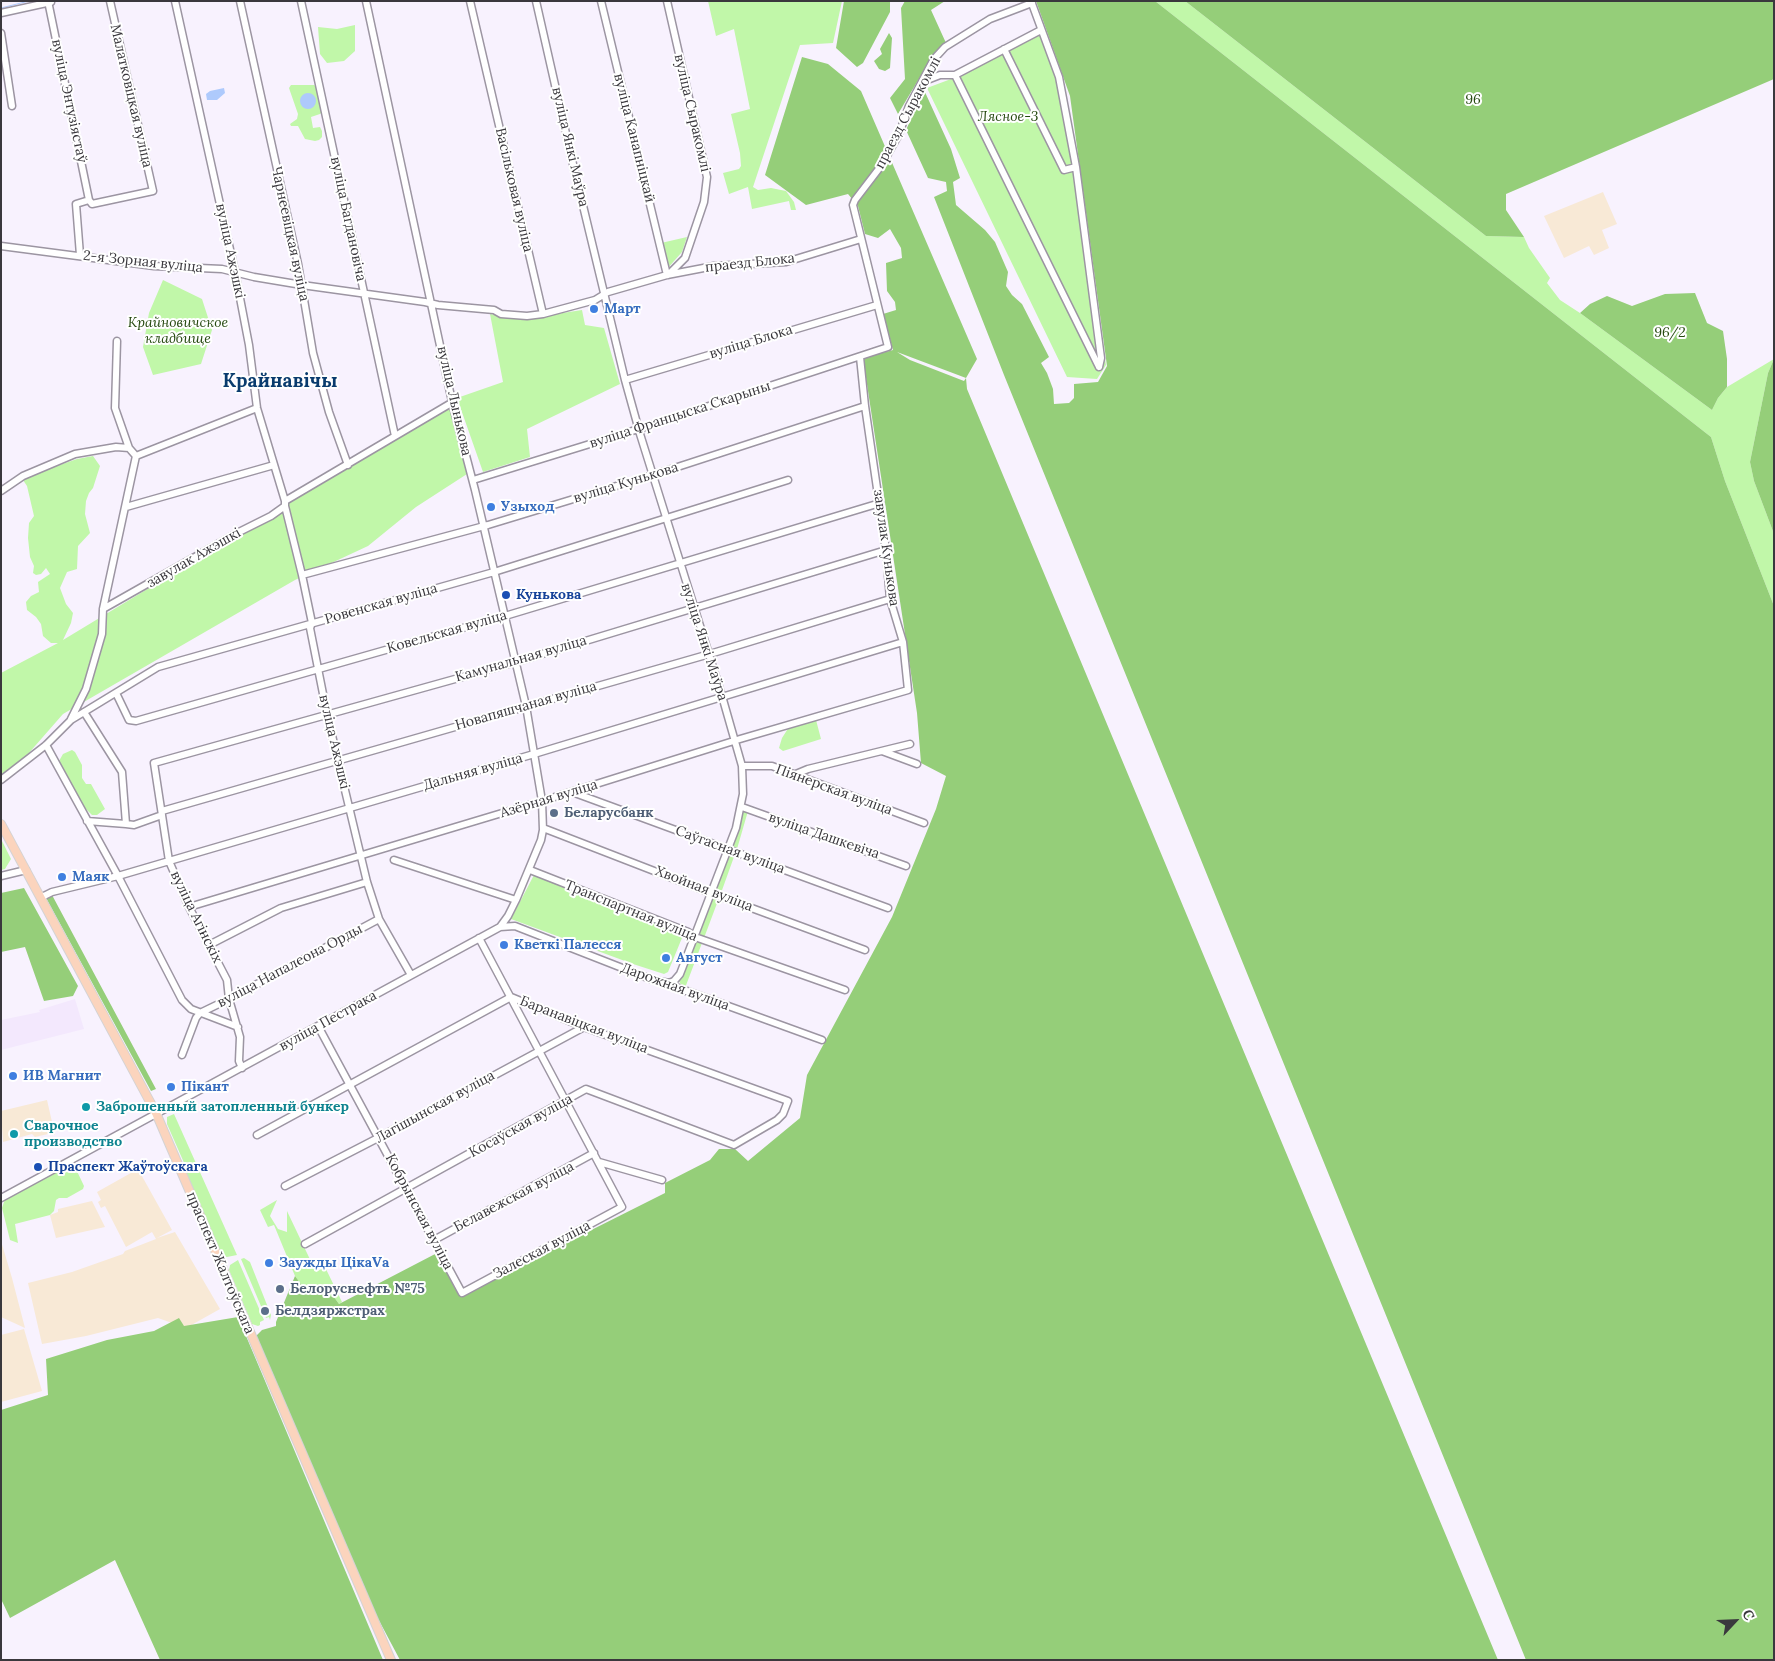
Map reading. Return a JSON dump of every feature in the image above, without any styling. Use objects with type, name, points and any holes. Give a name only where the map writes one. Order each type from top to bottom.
[{"type":"main road","name":"праспект Жалтоўскага","points":[[1,824],[42,897],[156,1114],[390,1660]]},
{"type":"street","name":"Малатковіцкая вуліца","points":[[89,200],[92,204],[152,191],[110,1]]},
{"type":"street","name":"вуліца Ажэшкі","points":[[175,1],[236,272],[249,345],[257,408],[285,503],[302,575],[312,623],[310,628],[338,760],[379,919],[411,975]]},
{"type":"street","name":"Чарнеевіцкая вуліца","points":[[240,1],[302,285],[313,353],[329,412],[348,464]]},
{"type":"street","name":"вуліца Багдановіча","points":[[301,1],[395,436]]},
{"type":"street","name":"вуліца Лынькова","points":[[366,1],[452,402],[473,480],[526,706],[542,802],[543,828],[541,840],[530,870],[508,916],[500,928]]},
{"type":"street","name":"Васільковая вуліца","points":[[470,1],[543,314]]},
{"type":"street","name":"вуліца Янкі Маўра","points":[[536,1],[572,160],[639,429],[742,766],[744,783],[742,807],[680,974],[670,983]]},
{"type":"street","name":"вуліца Канапніцкай","points":[[601,1],[667,275]]},
{"type":"street","name":"вуліца Сыракомлі","points":[[667,1],[707,177],[704,202],[685,258],[667,275]]},
{"type":"street","points":[[1,13],[50,2]]},
{"type":"street","name":"вуліца Энтузіястаў","points":[[50,2],[89,200]]},
{"type":"street","points":[[955,75],[1099,367],[1101,358],[1076,168],[1059,77],[1031,2]]},
{"type":"street","name":"праезд Сыракомлі","points":[[888,347],[853,205],[855,200],[886,158],[899,134],[909,106],[934,59],[945,47],[990,19],[1031,2]]},
{"type":"street","points":[[922,82],[940,75],[955,75],[1041,30]]},
{"type":"street","points":[[1,33],[12,106]]},
{"type":"street","points":[[1004,50],[1064,170],[1076,168]]},
{"type":"street","points":[[80,255],[76,204],[89,200]]},
{"type":"street","name":"праезд Блока","points":[[667,275],[714,266],[786,262],[861,239]]},
{"type":"street","name":"2-я Зорная вуліца","points":[[1,246],[154,266],[222,269],[254,277],[302,285],[432,303]]},
{"type":"street","points":[[432,303],[494,310],[501,314],[527,316],[543,314],[595,300],[605,293],[667,275]]},
{"type":"street","name":"вуліца Блока","points":[[626,380],[877,305]]},
{"type":"street","points":[[117,341],[115,408],[129,448],[136,456]]},
{"type":"street","name":"вуліца Францыска Скарыны","points":[[473,480],[639,429],[888,347]]},
{"type":"street","name":"завулак Кунькова","points":[[860,357],[865,406],[886,550],[890,599],[903,642],[908,690]]},
{"type":"street","points":[[285,503],[452,402]]},
{"type":"street","name":"вуліца Кунькова","points":[[302,575],[484,526],[652,475],[865,406]]},
{"type":"street","points":[[136,456],[257,408]]},
{"type":"street","points":[[1,491],[23,476],[75,454],[116,447],[129,448]]},
{"type":"street","points":[[71,720],[86,689],[102,634],[104,609],[136,456]]},
{"type":"street","points":[[126,507],[274,465]]},
{"type":"street","name":"Ровенская вуліца","points":[[1,780],[46,745],[71,720],[158,668],[494,572],[788,480]]},
{"type":"street","name":"завулак Ажэшкі","points":[[104,609],[239,532],[271,516],[285,503]]},
{"type":"street","name":"Ковельская вуліца","points":[[116,693],[129,720],[136,721],[505,616],[880,503]]},
{"type":"street","name":"Камунальная вуліца","points":[[154,763],[516,662],[886,550]]},
{"type":"street","name":"Новапяшчаная вуліца","points":[[87,822],[134,825],[162,813],[338,760],[708,654],[890,599]]},
{"type":"street","name":"Дальняя вуліца","points":[[42,897],[52,892],[118,876],[534,754],[903,642]]},
{"type":"street","name":"Азёрная вуліца","points":[[189,906],[542,802],[735,740],[908,690]]},
{"type":"street","points":[[84,712],[122,772],[126,824]]},
{"type":"street","points":[[796,774],[808,769],[910,744]]},
{"type":"street","points":[[46,745],[118,876],[182,1000],[191,1009],[238,1027]]},
{"type":"street","points":[[881,751],[917,764]]},
{"type":"street","name":"вуліца Агінскіх","points":[[154,763],[169,861],[189,906],[227,980],[229,999],[240,1037],[239,1061],[242,1068]]},
{"type":"street","name":"Піянерская вуліца","points":[[742,766],[772,766],[924,823]]},
{"type":"street","name":"Саўгасная вуліца","points":[[572,792],[888,908]]},
{"type":"street","name":"вуліца Дашкевіча","points":[[742,807],[906,866]]},
{"type":"street","name":"Хвойная вуліца","points":[[543,828],[865,950]]},
{"type":"street","points":[[394,860],[516,900]]},
{"type":"street","points":[[1,876],[26,870]]},
{"type":"street","name":"Транспартная вуліца","points":[[530,870],[688,932],[695,937],[845,990]]},
{"type":"street","points":[[209,945],[281,908],[368,882]]},
{"type":"street","name":"вуліца Напалеона Орды","points":[[200,1013],[379,919]]},
{"type":"street","name":"Дарожная вуліца","points":[[500,928],[515,926],[653,980],[670,983],[684,991],[822,1040]]},
{"type":"street","name":"вуліца Пестрака","points":[[1,1198],[500,928]]},
{"type":"street","points":[[479,938],[599,1162],[662,1180]]},
{"type":"street","name":"Баранавіцкая вуліца","points":[[257,1135],[511,997],[584,1027],[788,1101]]},
{"type":"street","points":[[182,1055],[196,1018],[200,1013]]},
{"type":"street","name":"Кобрынская вуліца","points":[[318,1026],[462,1292]]},
{"type":"street","name":"Лагішынская вуліца","points":[[285,1186],[584,1027]]},
{"type":"street","name":"Косаўская вуліца","points":[[306,1244],[566,1102],[586,1089],[734,1145],[777,1120],[783,1114],[788,1101]]},
{"type":"street","name":"Белавежская вуліца","points":[[434,1240],[594,1154]]},
{"type":"street","name":"Залеская вуліца","points":[[462,1292],[622,1208],[599,1162]]},
{"type":"shaded area","points":[[1603,192],[1617,224],[1602,230],[1609,248],[1594,255],[1589,246],[1564,258],[1544,216]]},
{"type":"shaded area","points":[[75,999],[84,1029],[1,1050],[1,1020],[40,1012],[39,1010]]},
{"type":"shaded area","points":[[47,1100],[55,1135],[48,1134],[35,1137],[32,1134],[3,1142],[1,1111]]},
{"type":"shaded area","points":[[138,1169],[172,1230],[157,1238],[175,1232],[220,1309],[186,1328],[158,1318],[86,1336],[42,1344],[28,1283],[72,1272],[123,1254],[125,1251],[156,1239],[152,1232],[126,1247],[105,1206],[101,1208],[98,1202],[101,1200],[97,1192]]},
{"type":"shaded area","points":[[92,1201],[105,1227],[56,1238],[50,1215],[58,1212],[58,1209]]},
{"type":"shaded area","points":[[1,1241],[12,1278],[25,1328],[1,1317]]},
{"type":"shaded area","points":[[24,1329],[42,1391],[1,1402],[1,1335]]},
{"type":"green space","points":[[708,1],[842,1],[833,43],[800,45],[753,187],[758,190],[771,188],[786,191],[794,202],[796,210],[791,210],[789,201],[752,209],[748,187],[729,194],[723,173],[739,169],[741,166],[731,114],[750,109],[734,29],[716,36]]},
{"type":"green space","points":[[844,1],[890,1],[890,12],[863,63],[857,67],[836,48]]},
{"type":"green space","points":[[905,1],[945,1],[931,10],[946,43],[923,72],[898,114],[890,98],[905,79],[901,8]]},
{"type":"green space","points":[[1036,1],[1155,1],[1711,437],[1725,481],[1774,606],[1774,1660],[1526,1660],[1004,375],[934,197],[947,191],[946,182],[928,178],[906,130],[924,90],[951,149],[960,178],[953,182],[956,205],[985,230],[995,242],[1008,272],[1006,286],[1022,304],[1049,357],[1041,363],[1053,389],[1054,404],[1069,403],[1074,398],[1074,384],[1098,382],[1107,366],[1070,96]]},
{"type":"green space","points":[[1155,1],[1185,1],[1486,236],[1524,237],[1529,248],[1550,278],[1547,283],[1560,300],[1712,410],[1718,398],[1727,387],[1774,359],[1768,373],[1750,462],[1754,481],[1774,534],[1774,606],[1725,481],[1711,437]]},
{"type":"green space","name":"96","points":[[1185,1],[1774,1],[1774,79],[1506,194],[1506,210],[1524,237],[1486,236]]},
{"type":"green space","points":[[355,25],[355,51],[344,61],[327,63],[320,54],[318,27],[337,29]]},
{"type":"green space","name":"Лясное-3","points":[[1044,31],[1061,76],[1078,167],[1106,365],[1097,379],[1067,377],[927,88],[959,76]]},
{"type":"green space","points":[[889,33],[892,38],[890,68],[885,71],[879,69],[874,61],[882,54],[880,49]]},
{"type":"green space","points":[[802,57],[828,64],[861,91],[977,359],[966,378],[967,389],[1498,1660],[400,1660],[375,1613],[257,1338],[257,1335],[262,1330],[276,1326],[295,1276],[304,1288],[312,1292],[334,1297],[339,1304],[437,1253],[462,1295],[665,1193],[665,1183],[710,1160],[719,1149],[735,1149],[748,1161],[800,1118],[807,1075],[892,917],[936,809],[946,776],[921,763],[917,713],[863,358],[893,350],[883,314],[896,310],[895,302],[887,291],[886,263],[902,258],[901,248],[890,229],[878,238],[865,234],[858,206],[848,194],[806,205],[765,175]],"holes":[[[897,352],[966,378],[964,381],[910,360]]]},
{"type":"green space","points":[[291,85],[314,85],[318,88],[323,111],[311,117],[313,128],[320,127],[322,131],[322,137],[319,140],[305,139],[298,126],[291,126],[290,124],[297,119],[298,114],[289,88]]},
{"type":"green space","points":[[687,237],[682,252],[667,269],[661,243]]},
{"type":"green space","name":"Крайновичское кладбище","points":[[163,280],[202,299],[212,330],[201,364],[153,375],[143,347],[149,313]]},
{"type":"green space","name":"96/2","points":[[1695,293],[1707,323],[1723,331],[1727,359],[1727,387],[1718,398],[1712,410],[1580,313],[1590,304],[1607,296],[1632,306],[1665,294]]},
{"type":"green space","points":[[582,310],[585,325],[604,328],[620,384],[527,429],[530,457],[483,472],[457,398],[503,382],[490,314],[524,319]]},
{"type":"green space","points":[[1774,359],[1774,534],[1754,481],[1750,462],[1768,373]]},
{"type":"green space","points":[[450,406],[467,474],[416,507],[368,546],[295,580],[63,714],[21,762],[1,775],[1,673],[58,643],[51,643],[43,636],[41,624],[27,610],[26,602],[31,596],[39,592],[38,582],[50,574],[46,568],[41,574],[36,575],[33,573],[34,566],[30,557],[28,538],[29,523],[34,516],[27,486],[23,480],[28,476],[77,459],[93,456],[100,466],[93,488],[86,501],[85,514],[90,533],[78,546],[77,569],[67,572],[60,588],[66,604],[73,613],[71,623],[63,640]]},
{"type":"green space","points":[[816,720],[821,739],[783,751],[779,748],[782,738],[789,727]]},
{"type":"green space","points":[[72,750],[82,765],[82,778],[86,784],[91,784],[105,809],[97,815],[92,815],[82,805],[60,769],[59,761],[63,754]]},
{"type":"green space","points":[[743,809],[748,811],[737,849],[731,847]]},
{"type":"green space","points":[[1,839],[11,859],[5,869],[1,870]]},
{"type":"green space","points":[[729,854],[735,854],[721,893],[715,892]]},
{"type":"green space","points":[[534,875],[684,933],[668,972],[664,974],[633,964],[511,919]]},
{"type":"green space","points":[[24,888],[78,986],[73,996],[44,1001],[25,947],[1,952],[1,893]]},
{"type":"green space","points":[[52,895],[156,1089],[151,1091],[46,898]]},
{"type":"green space","points":[[712,896],[719,898],[704,938],[698,936]]},
{"type":"green space","points":[[696,940],[702,943],[685,988],[679,981]]},
{"type":"green space","points":[[174,1114],[237,1255],[227,1257],[221,1253],[167,1124],[167,1117]]},
{"type":"green space","points":[[68,1164],[75,1167],[84,1186],[83,1189],[67,1198],[56,1200],[54,1211],[50,1215],[15,1224],[18,1243],[10,1240],[2,1208],[5,1199]]},
{"type":"green space","points":[[277,1200],[270,1216],[278,1229],[287,1232],[287,1211],[316,1272],[325,1267],[342,1302],[339,1304],[334,1297],[312,1292],[304,1288],[295,1276],[274,1225],[268,1227],[260,1210]]},
{"type":"green space","points":[[244,1258],[250,1262],[271,1315],[270,1320],[269,1317],[266,1318],[241,1259]]},
{"type":"green space","points":[[238,1260],[264,1320],[258,1326],[252,1324],[229,1270],[230,1265]]},
{"type":"green space","points":[[238,1317],[383,1660],[160,1660],[115,1560],[10,1618],[1,1599],[1,1410],[48,1395],[46,1359],[107,1340],[154,1331],[179,1318],[184,1326]]},
{"type":"water","points":[[224,88],[225,93],[217,100],[207,100],[206,94],[210,91]]},
{"type":"water","points":[[308,93],[316,101],[308,109],[300,101]]},
{"type":"waterway","points":[[1,8],[29,1]]},
{"type":"place","name":"Март","points":[[594,309]]},
{"type":"place","name":"Узыход","points":[[491,507]]},
{"type":"place","name":"Кунькова","points":[[506,595]]},
{"type":"place","name":"Беларусбанк","points":[[554,813]]},
{"type":"place","name":"Маяк","points":[[62,877]]},
{"type":"place","name":"Кветкі Палесся","points":[[504,945]]},
{"type":"place","name":"Август","points":[[666,958]]},
{"type":"place","name":"ИВ Магнит","points":[[13,1076]]},
{"type":"place","name":"Пікант","points":[[171,1087]]},
{"type":"place","name":"Заброшенный затопленный бункер","points":[[86,1107]]},
{"type":"place","name":"Сварочное производство","points":[[14,1134]]},
{"type":"place","name":"Праспект Жаўтоўскага","points":[[38,1167]]},
{"type":"place","name":"Заужды ЦікаVа","points":[[269,1263]]},
{"type":"place","name":"Белоруснефть №75","points":[[280,1289]]},
{"type":"place","name":"Белдзяржстрах","points":[[265,1311]]},
{"type":"district","name":"Крайнавічы","points":[[280,382]]}]
